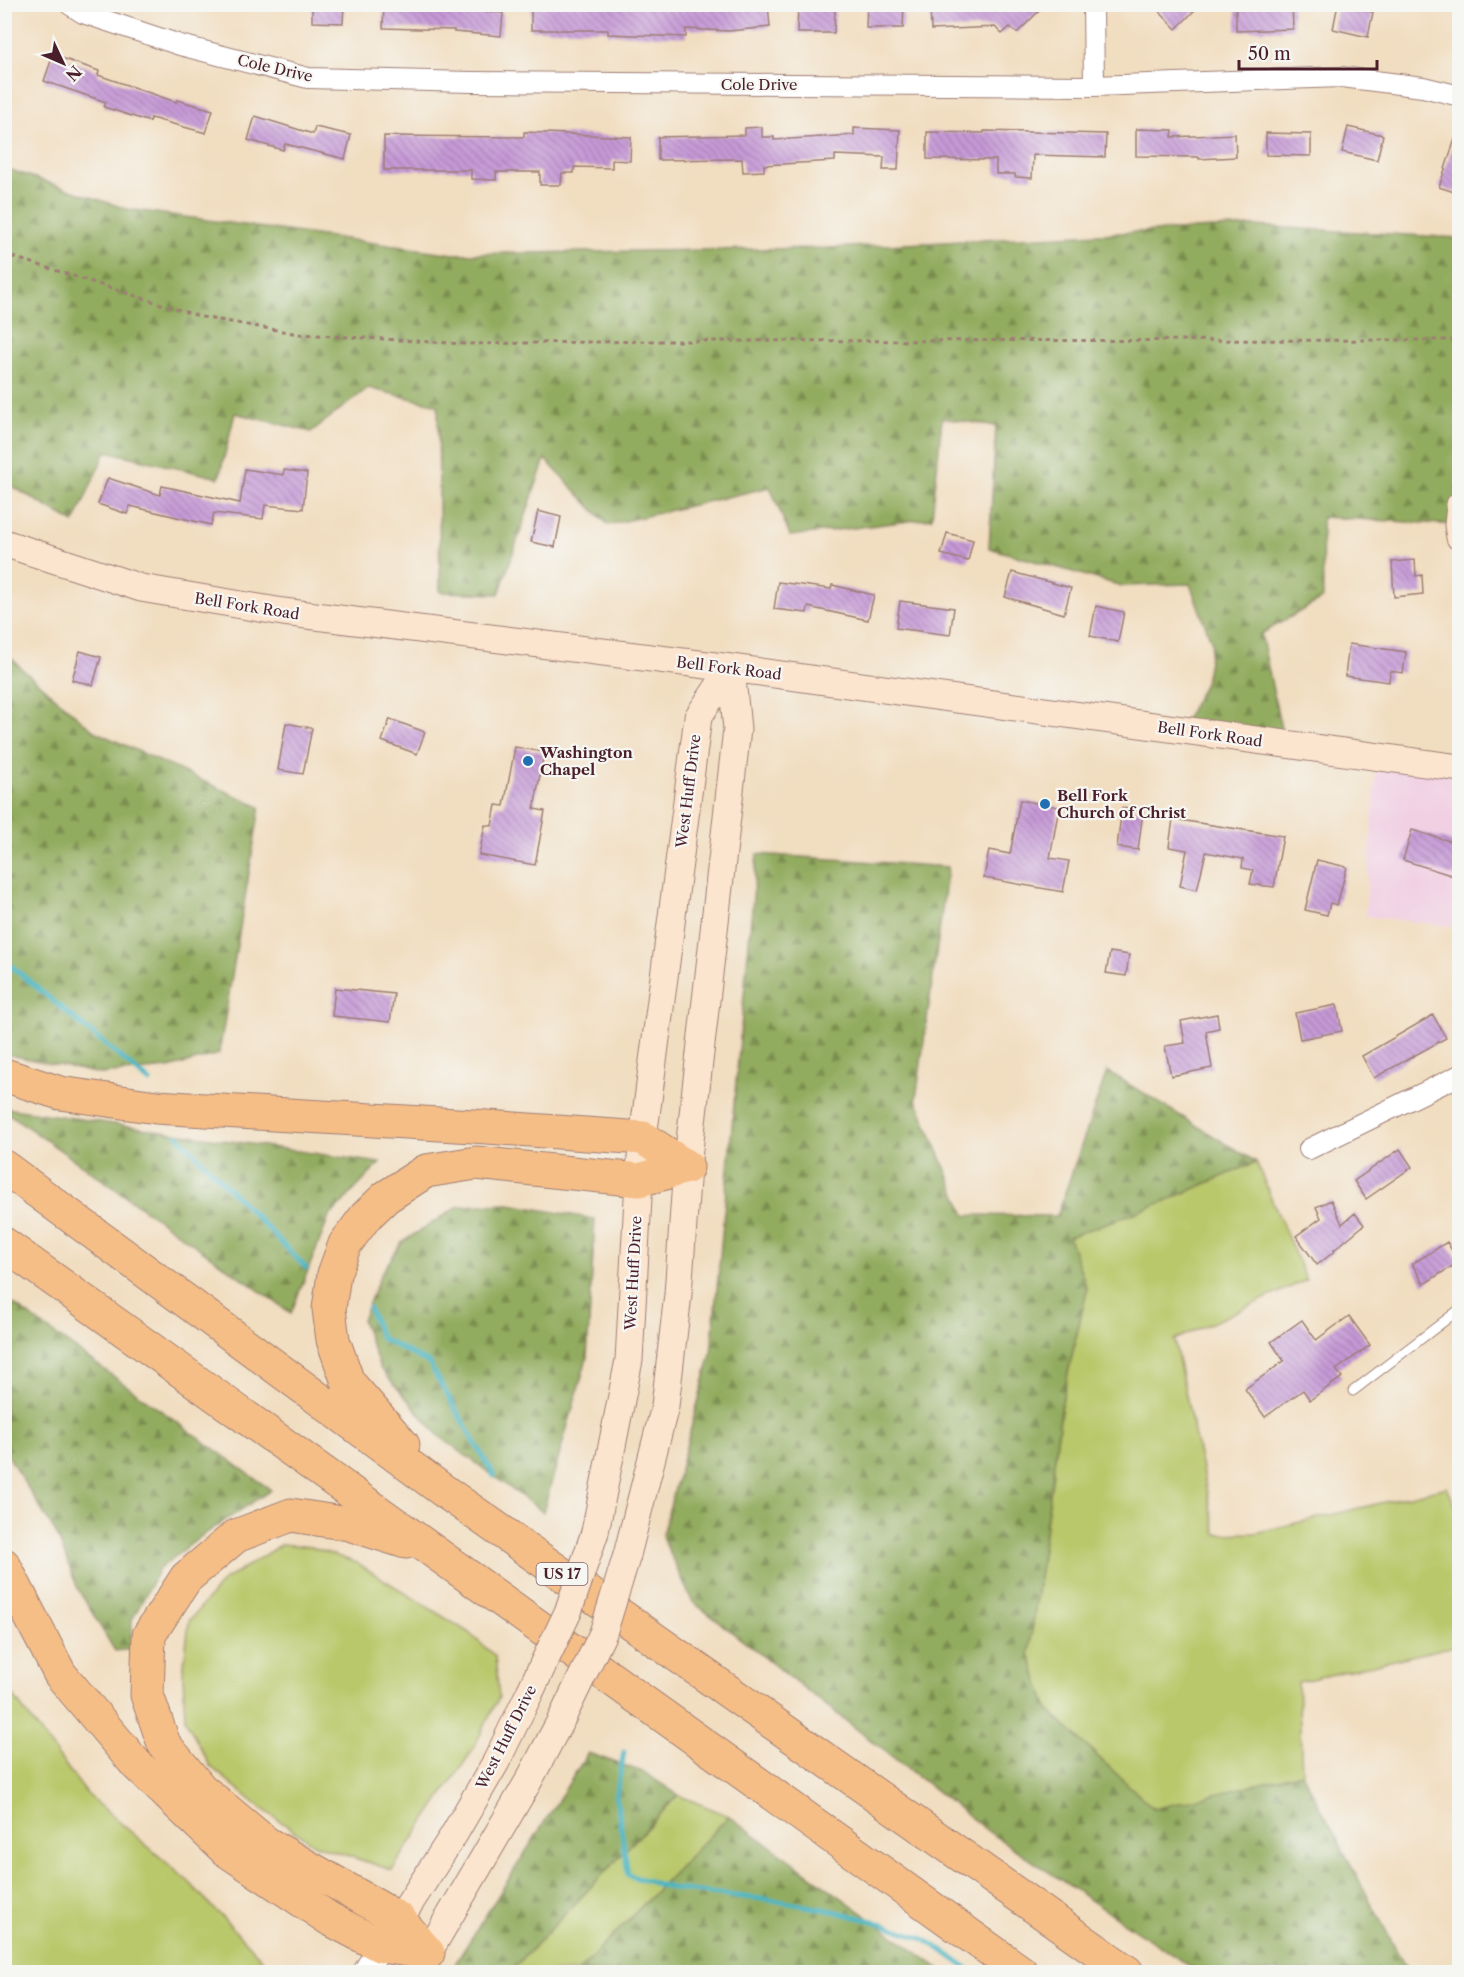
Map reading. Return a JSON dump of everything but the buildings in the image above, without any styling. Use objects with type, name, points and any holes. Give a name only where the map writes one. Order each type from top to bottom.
[{"type":"highway","points":[[4,1075],[60,1093],[156,1107],[643,1138],[687,1167]]},
{"type":"highway","points":[[441,1489],[348,1382],[333,1340],[329,1309],[334,1274],[345,1244],[366,1216],[386,1197],[426,1171],[476,1163],[639,1179],[687,1167]]},
{"type":"highway","name":"US 17","points":[[4,1167],[441,1489],[1126,1972]]},
{"type":"highway","points":[[4,1244],[1022,1972]]},
{"type":"highway","points":[[422,1963],[399,1919],[266,1843],[201,1789],[164,1744],[147,1695],[149,1635],[186,1578],[236,1536],[291,1515],[349,1524],[430,1549]]},
{"type":"highway","points":[[4,1565],[60,1674],[136,1764],[226,1850],[328,1918],[373,1959],[422,1963]]},
{"type":"main road","points":[[1460,505],[1458,525],[1460,537]]},
{"type":"main road","name":"Bell Fork Road","points":[[4,543],[141,588],[283,612],[731,668],[1460,768]]},
{"type":"main road","points":[[422,1963],[528,1782],[603,1633],[627,1556],[665,1406],[678,1294],[687,1167],[737,729],[731,668]]},
{"type":"main road","name":"West Huff Drive","points":[[373,1959],[453,1836],[496,1762],[568,1612],[595,1532],[629,1360],[643,1138],[698,717],[731,668]]},
{"type":"street","name":"Cole Drive","points":[[69,4],[83,13],[180,45],[308,78],[471,82],[1094,86],[1342,77],[1423,87],[1460,96]]},
{"type":"street","points":[[1093,4],[1094,86]]},
{"type":"street","points":[[1309,1149],[1460,1075]]},
{"type":"lane","points":[[1353,1391],[1460,1309]]},
{"type":"path","points":[[4,254],[202,317],[299,334],[466,344],[656,340],[1460,340]]},
{"type":"shaded area","points":[[1377,756],[1459,768],[1459,927],[1365,916]]},
{"type":"green space","points":[[5,168],[127,209],[454,254],[829,248],[1253,226],[1459,238],[1460,505],[1458,525],[1322,517],[1323,598],[1261,634],[1283,738],[1180,729],[1205,683],[1212,643],[1190,584],[1122,586],[989,548],[996,426],[942,418],[932,518],[790,536],[770,487],[608,525],[545,459],[499,594],[440,592],[438,405],[368,388],[311,432],[235,413],[219,478],[106,451],[74,523],[5,482]]},
{"type":"green space","points":[[4,651],[94,731],[260,807],[219,1054],[169,1068],[100,1074],[5,1054]]},
{"type":"green space","points":[[757,854],[948,867],[916,1099],[965,1215],[1057,1216],[1107,1071],[1256,1162],[1168,1200],[1069,1237],[1087,1289],[1063,1395],[1029,1654],[1048,1710],[1154,1809],[1302,1773],[1408,1972],[1198,1972],[989,1832],[692,1601],[662,1536],[711,1354]]},
{"type":"green space","points":[[5,1108],[380,1163],[329,1217],[291,1313],[5,1111]]},
{"type":"green space","points":[[1256,1162],[1306,1280],[1174,1340],[1216,1534],[1255,1533],[1447,1487],[1459,1514],[1459,1645],[1298,1682],[1302,1773],[1154,1810],[1048,1710],[1029,1654],[1063,1395],[1087,1289],[1068,1237],[1168,1200]]},
{"type":"green space","points":[[509,1204],[595,1219],[587,1358],[543,1512],[439,1436],[380,1368],[362,1320],[381,1274],[402,1242],[459,1206]]},
{"type":"green space","points":[[5,1298],[271,1490],[199,1538],[159,1569],[132,1620],[131,1649],[115,1651],[78,1589],[57,1535],[5,1451]]},
{"type":"green space","points":[[282,1544],[311,1547],[357,1563],[468,1632],[495,1656],[499,1697],[472,1751],[392,1870],[315,1845],[261,1808],[210,1766],[185,1719],[183,1673],[189,1621],[223,1581]]},
{"type":"green space","points":[[5,1685],[87,1794],[189,1882],[274,1972],[5,1972]]},
{"type":"green space","points":[[588,1753],[645,1773],[678,1795],[510,1972],[450,1972]]},
{"type":"green space","points":[[678,1795],[729,1816],[578,1972],[510,1972]]},
{"type":"green space","points":[[729,1816],[944,1972],[578,1972]]},
{"type":"waterway","points":[[4,960],[150,1082]]},
{"type":"waterway","points":[[177,1135],[306,1268]]},
{"type":"waterway","points":[[369,1308],[381,1338],[429,1363],[494,1476]]},
{"type":"waterway","points":[[624,1752],[616,1795],[628,1875],[674,1889],[779,1901],[873,1921],[922,1938],[972,1972]]},
{"type":"place","name":"Washington Chapel","points":[[528,761]]},
{"type":"place","name":"Bell Fork Church of Christ","points":[[1045,804]]}]
